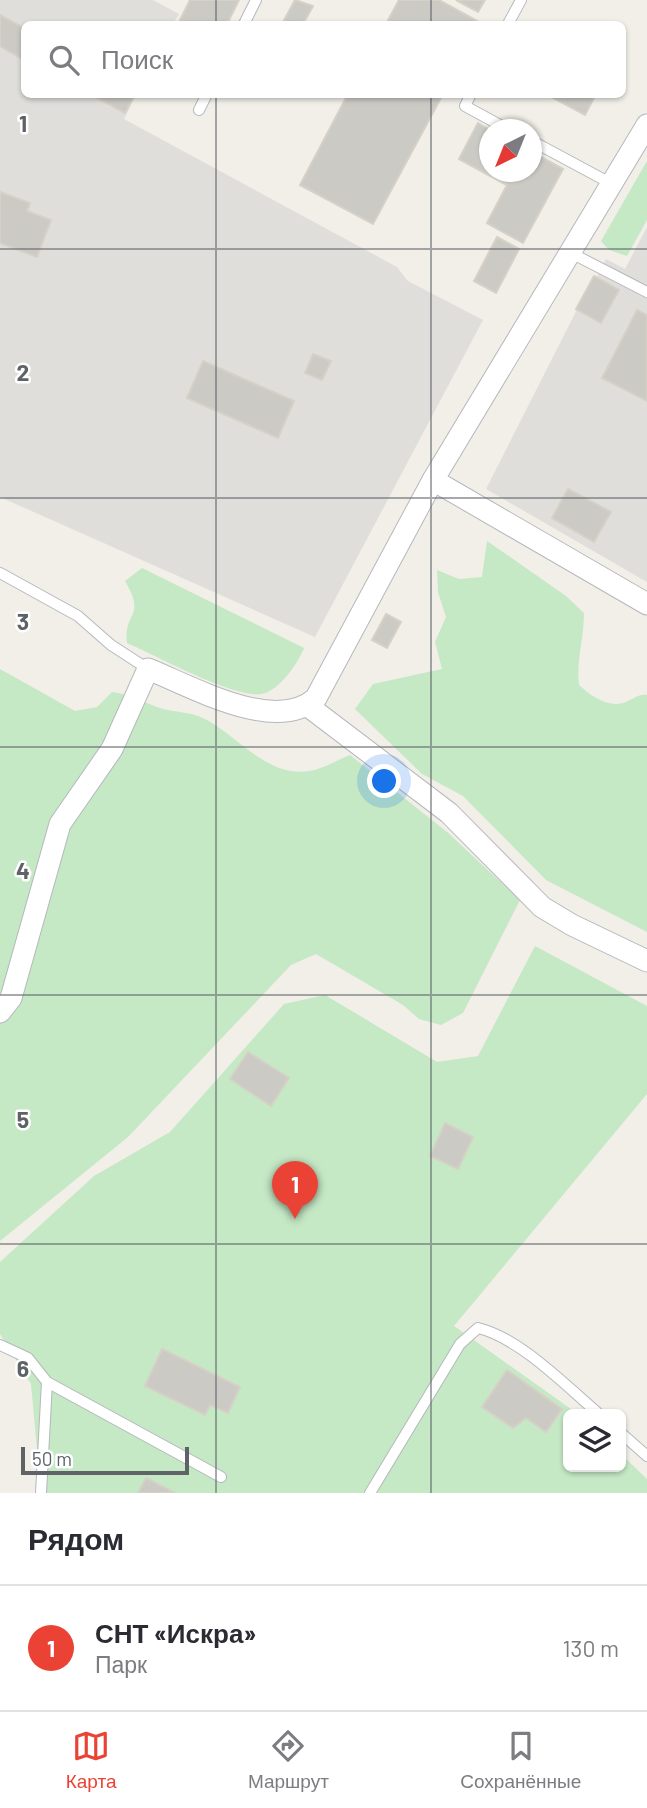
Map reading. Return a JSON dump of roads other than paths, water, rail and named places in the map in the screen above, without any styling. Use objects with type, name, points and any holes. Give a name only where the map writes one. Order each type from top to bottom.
[{"type":"street","points":[[0,1012],[11,998],[60,824],[112,749],[148,669],[243,708],[271,712],[299,710],[308,706],[331,673],[433,480],[647,125]]},
{"type":"street","points":[[433,480],[647,604]]},
{"type":"street","points":[[308,706],[449,813],[542,906],[572,925],[647,961]]},
{"type":"lane","points":[[246,21],[256,0]]},
{"type":"lane","points":[[510,21],[521,0]]},
{"type":"lane","points":[[199,110],[206,98]]},
{"type":"lane","points":[[469,98],[465,106],[489,119]]},
{"type":"lane","points":[[542,148],[611,184]]},
{"type":"lane","points":[[571,253],[647,292]]},
{"type":"lane","points":[[0,573],[78,616],[110,645],[148,669]]},
{"type":"lane","points":[[370,1493],[460,1344],[478,1328],[495,1332],[593,1409]]},
{"type":"lane","points":[[0,1345],[29,1358],[47,1382],[220,1476]]},
{"type":"lane","points":[[41,1493],[47,1382]]},
{"type":"lane","points":[[626,1437],[647,1456]]},
{"type":"place","name":"СНТ «Искра»","points":[[295,1219]]}]
